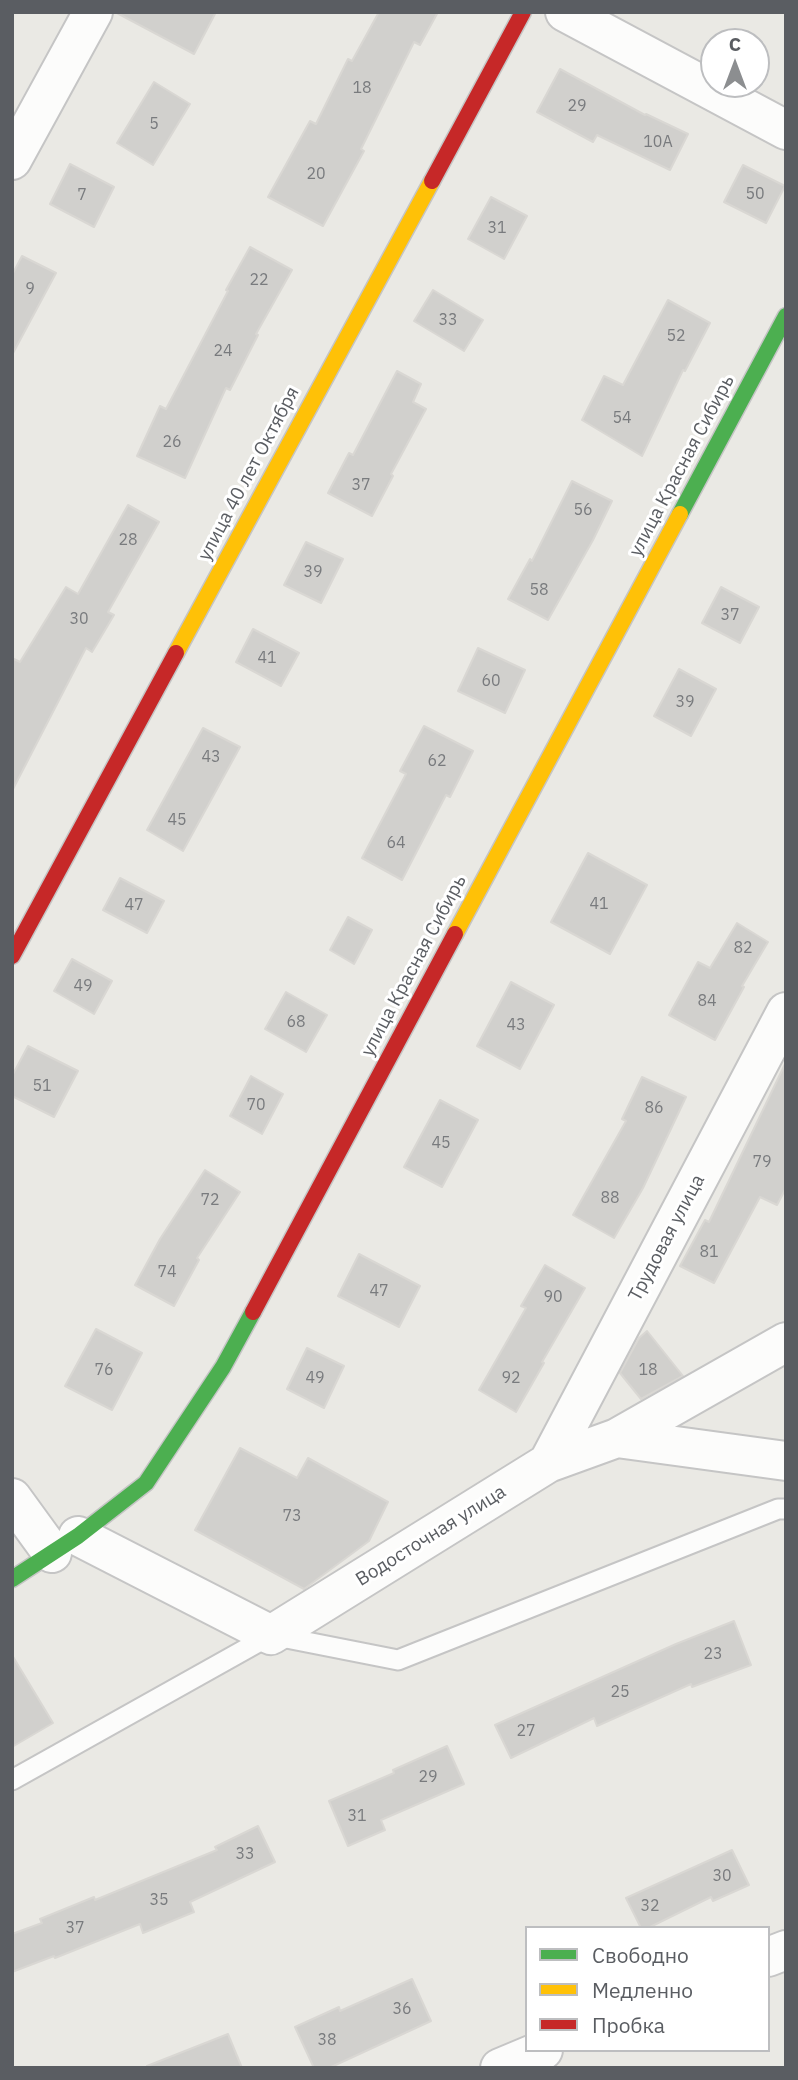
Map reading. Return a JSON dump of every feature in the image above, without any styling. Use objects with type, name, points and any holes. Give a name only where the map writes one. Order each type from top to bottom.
[{"type":"main road","name":"улица 40 лет Октября","points":[[12,956],[523,12]]},
{"type":"main road","name":"улица Красная Сибирь","points":[[12,1579],[65,1544],[146,1483],[223,1367],[786,316]]},
{"type":"street","points":[[12,160],[93,12]]},
{"type":"street","points":[[565,12],[786,130]]},
{"type":"street","name":"Трудовая улица","points":[[548,1464],[786,1012]]},
{"type":"street","name":"Водосточная улица","points":[[271,1635],[548,1464],[617,1438],[786,1342]]},
{"type":"street","points":[[617,1438],[786,1461]]},
{"type":"street","points":[[12,1498],[65,1544],[271,1635]]},
{"type":"street","points":[[500,2068],[538,2052]]},
{"type":"lane","points":[[12,1780],[271,1635],[398,1660],[778,1509],[786,1509]]},
{"type":"building","points":[[115,12],[216,12],[194,54]]},
{"type":"building","points":[[379,12],[438,12],[420,45],[414,42],[361,149],[364,151],[323,226],[268,197],[310,121],[316,124],[348,59],[352,61]]},
{"type":"building","points":[[560,69],[645,115],[688,134],[670,170],[597,135],[593,142],[537,112]]},
{"type":"building","points":[[154,82],[190,104],[153,165],[117,143]]},
{"type":"building","points":[[70,164],[114,187],[94,227],[50,204]]},
{"type":"building","points":[[743,165],[785,186],[766,223],[724,202]]},
{"type":"building","points":[[491,197],[527,216],[504,259],[468,239]]},
{"type":"building","points":[[250,247],[292,270],[256,334],[258,335],[230,390],[226,388],[185,478],[137,456],[160,406],[166,409]]},
{"type":"building","points":[[22,256],[56,273],[12,355],[12,275]]},
{"type":"building","points":[[433,290],[483,320],[464,351],[414,321]]},
{"type":"building","points":[[668,300],[710,323],[685,371],[683,370],[642,456],[582,420],[604,376],[623,385]]},
{"type":"building","points":[[397,371],[421,384],[413,402],[426,409],[372,516],[328,493],[349,453],[353,455]]},
{"type":"building","points":[[572,481],[612,501],[548,620],[508,599],[530,559],[532,561]]},
{"type":"building","points":[[128,505],[159,522],[108,612],[114,615],[92,652],[86,648],[12,791],[12,658],[20,662],[66,587],[78,594]]},
{"type":"building","points":[[306,542],[343,559],[321,603],[284,585]]},
{"type":"building","points":[[721,587],[759,607],[740,643],[702,623]]},
{"type":"building","points":[[253,629],[299,653],[281,686],[236,662]]},
{"type":"building","points":[[478,648],[525,670],[505,713],[458,691]]},
{"type":"building","points":[[679,669],[716,689],[691,736],[654,716]]},
{"type":"building","points":[[424,726],[473,751],[450,797],[446,795],[402,880],[362,858],[406,774],[400,771]]},
{"type":"building","points":[[203,728],[240,747],[183,851],[147,830]]},
{"type":"building","points":[[588,853],[647,885],[610,954],[551,922]]},
{"type":"building","points":[[120,878],[164,901],[147,933],[103,910]]},
{"type":"building","points":[[348,917],[372,930],[354,964],[330,950]]},
{"type":"building","points":[[737,923],[768,942],[715,1040],[669,1015],[698,962],[710,968]]},
{"type":"building","points":[[72,959],[112,981],[94,1014],[54,991]]},
{"type":"building","points":[[511,982],[554,1005],[520,1069],[477,1046]]},
{"type":"building","points":[[286,992],[327,1015],[306,1052],[265,1029]]},
{"type":"building","points":[[28,1046],[78,1071],[54,1117],[12,1096],[12,1076]]},
{"type":"building","points":[[786,1062],[786,1188],[777,1205],[760,1197],[714,1283],[680,1266],[705,1220],[709,1222]]},
{"type":"building","points":[[251,1076],[283,1094],[262,1134],[230,1116]]},
{"type":"building","points":[[642,1077],[686,1097],[643,1188],[614,1238],[573,1215],[626,1121],[622,1119]]},
{"type":"building","points":[[440,1100],[478,1120],[442,1187],[404,1167]]},
{"type":"building","points":[[205,1170],[240,1192],[197,1258],[199,1260],[174,1306],[135,1285],[160,1239]]},
{"type":"building","points":[[359,1254],[420,1286],[399,1327],[338,1296]]},
{"type":"building","points":[[545,1265],[585,1288],[516,1412],[479,1390],[526,1308],[521,1306]]},
{"type":"building","points":[[96,1329],[142,1353],[112,1410],[65,1386]]},
{"type":"building","points":[[647,1331],[683,1376],[641,1399],[620,1373],[639,1338]]},
{"type":"building","points":[[307,1348],[344,1366],[324,1408],[287,1389]]},
{"type":"building","points":[[240,1448],[297,1478],[308,1458],[388,1502],[369,1541],[304,1589],[195,1530]]},
{"type":"building","points":[[734,1621],[751,1665],[692,1687],[691,1684],[597,1726],[594,1718],[511,1758],[495,1725]]},
{"type":"building","points":[[12,1655],[53,1723],[12,1747]]},
{"type":"building","points":[[447,1746],[464,1784],[381,1820],[385,1830],[348,1846],[329,1801]]},
{"type":"building","points":[[258,1826],[275,1862],[190,1902],[194,1912],[143,1933],[140,1924],[12,1972],[12,1934],[42,1923],[40,1919],[94,1897],[95,1900],[217,1850],[215,1847]]},
{"type":"building","points":[[732,1850],[749,1885],[713,1901],[711,1897],[652,1926],[640,1926],[626,1898]]},
{"type":"building","points":[[412,1979],[431,2021],[329,2068],[314,2068],[295,2027],[339,2007],[340,2011]]},
{"type":"building","points":[[228,2034],[242,2068],[147,2066]]},
{"type":"traffic: fast","points":[[680,514],[786,316]]},
{"type":"traffic: fast","points":[[12,1579],[78,1536],[146,1483],[223,1367],[253,1312]]},
{"type":"traffic: slow","points":[[176,653],[432,181]]},
{"type":"traffic: slow","points":[[455,934],[680,514]]},
{"type":"traffic: jam","points":[[432,181],[523,12]]},
{"type":"traffic: jam","points":[[12,956],[176,653]]},
{"type":"traffic: jam","points":[[253,1312],[455,934]]}]
